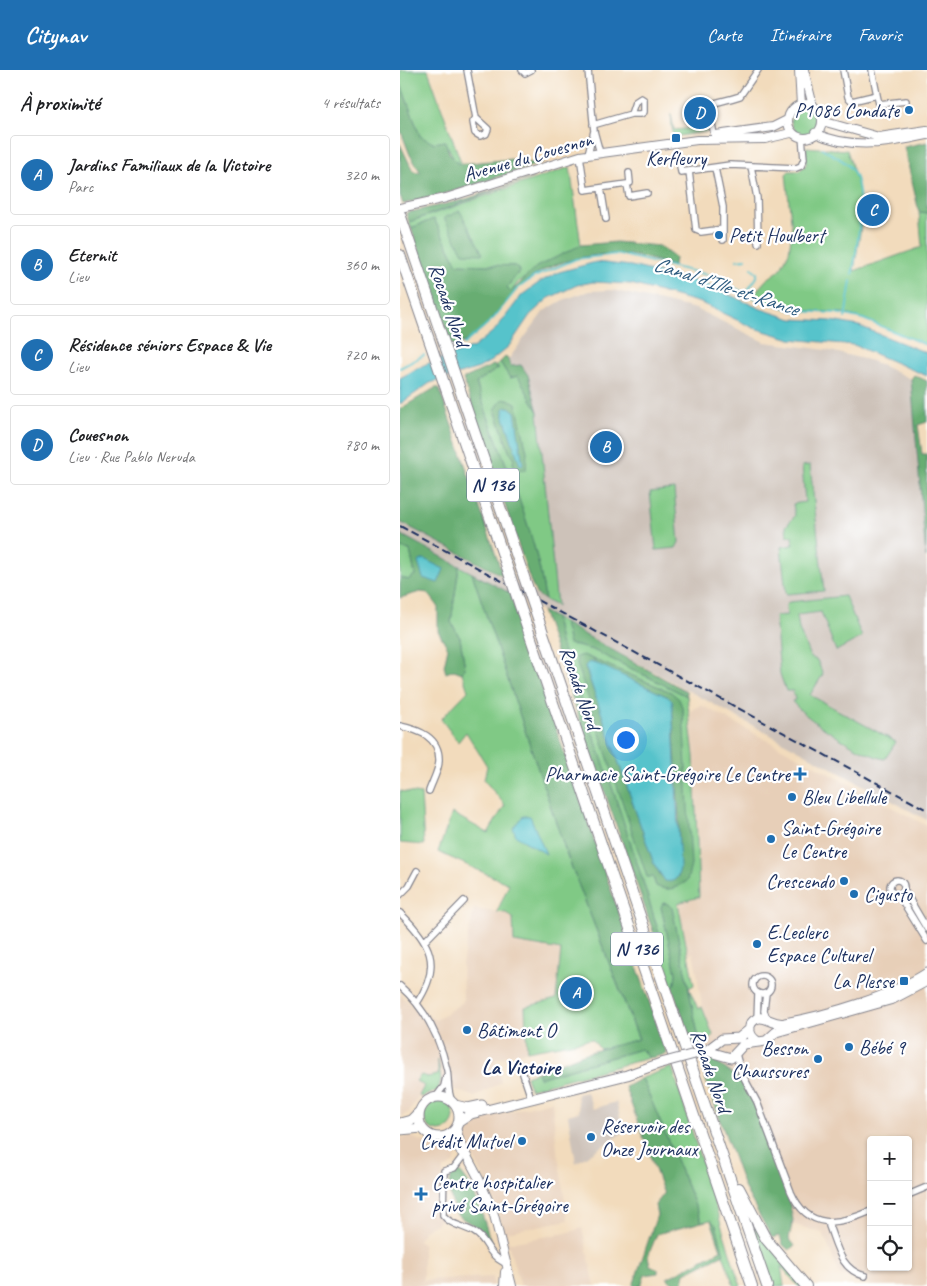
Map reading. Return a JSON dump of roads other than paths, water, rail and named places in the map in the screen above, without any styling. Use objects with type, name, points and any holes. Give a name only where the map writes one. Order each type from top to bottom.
[{"type":"highway","name":"Rocade Nord","points":[[400,215],[767,1286]]},
{"type":"highway","name":"Rocade Nord","points":[[400,256],[752,1286]]},
{"type":"highway","points":[[716,1138],[722,1144],[736,1183],[758,1227],[785,1264],[806,1286]]},
{"type":"main road","points":[[400,1123],[411,1120],[424,1103],[436,1097],[475,1107],[625,1070],[638,1069],[706,1051],[724,1038],[733,1039],[743,1036],[757,1019],[780,1024],[795,1021],[892,992],[927,973]]},
{"type":"main road","points":[[706,1051],[723,1056],[737,1053],[744,1044],[766,1041],[772,1034],[897,998],[927,981]]},
{"type":"main road","points":[[769,1021],[772,1034]]},
{"type":"main road","points":[[750,1029],[751,1035],[757,1041]]},
{"type":"main road","points":[[733,1039],[737,1044],[737,1053]]},
{"type":"main road","points":[[718,1044],[723,1056]]},
{"type":"main road","points":[[419,1112],[422,1128],[430,1135],[441,1137],[448,1135],[471,1114],[627,1075],[638,1069]]},
{"type":"main road","points":[[454,1103],[459,1113],[457,1125]]},
{"type":"main road","points":[[400,1130],[422,1128]]},
{"type":"street","points":[[522,70],[525,73],[531,70]]},
{"type":"street","points":[[588,70],[593,128],[600,153]]},
{"type":"street","points":[[714,135],[710,110],[712,104],[716,101],[740,96],[758,70]]},
{"type":"street","points":[[799,70],[800,105]]},
{"type":"street","points":[[804,70],[813,106],[820,112],[822,120],[815,133]]},
{"type":"street","points":[[843,70],[848,98],[852,101],[877,95]]},
{"type":"street","points":[[872,70],[879,104],[906,101]]},
{"type":"street","points":[[465,71],[476,118]]},
{"type":"street","points":[[813,106],[800,105],[790,113],[787,120],[791,132],[802,137],[815,133],[830,140],[872,144],[927,135]]},
{"type":"street","points":[[593,128],[631,114]]},
{"type":"street","name":"Avenue du Couesnon","points":[[697,140],[714,135],[772,127],[787,120]]},
{"type":"street","points":[[822,120],[879,137],[927,130]]},
{"type":"street","points":[[588,154],[593,128]]},
{"type":"street","name":"Avenue du Couesnon","points":[[400,208],[462,194],[588,154],[697,140],[766,139],[791,132]]},
{"type":"street","points":[[679,161],[681,172],[730,165],[798,168],[804,159],[802,137]]},
{"type":"street","points":[[580,156],[584,190],[628,184]]},
{"type":"street","points":[[751,166],[757,198],[758,243]]},
{"type":"street","points":[[715,168],[722,200],[723,240]]},
{"type":"street","points":[[688,171],[696,230],[701,232],[723,229]]},
{"type":"street","points":[[629,173],[629,196],[647,193]]},
{"type":"street","points":[[601,188],[601,200],[606,219]]},
{"type":"street","points":[[400,726],[422,732],[431,737],[439,761],[429,791]]},
{"type":"street","points":[[400,895],[409,886],[417,871]]},
{"type":"street","points":[[927,929],[904,890],[902,882],[894,880],[890,889],[901,899],[927,941]]},
{"type":"street","points":[[895,895],[899,895],[904,890]]},
{"type":"street","points":[[425,941],[464,901]]},
{"type":"street","points":[[400,913],[421,934],[429,955],[430,971],[425,990],[417,1003]]},
{"type":"street","points":[[757,1019],[758,994],[753,984],[757,978],[762,977],[770,983],[766,993],[764,1011],[769,1021]]},
{"type":"street","points":[[400,986],[417,1003],[435,1033],[446,1065],[454,1103]]},
{"type":"street","points":[[758,994],[766,993]]},
{"type":"street","points":[[737,1053],[742,1072],[760,1110],[793,1197],[807,1213],[830,1223],[850,1220],[867,1213]]},
{"type":"street","points":[[723,1056],[742,1072]]},
{"type":"street","points":[[436,1097],[444,1086],[446,1065]]},
{"type":"street","points":[[523,1074],[529,1093]]},
{"type":"street","points":[[457,1125],[460,1143],[484,1189],[495,1219],[512,1286]]},
{"type":"street","points":[[441,1137],[457,1146],[485,1200],[503,1262],[504,1286]]},
{"type":"street","points":[[463,1156],[454,1168],[444,1171],[443,1215],[454,1224],[474,1232],[482,1239],[490,1254],[503,1262]]},
{"type":"street","points":[[912,1193],[927,1187]]},
{"type":"street","points":[[830,1223],[829,1226],[844,1263],[854,1273],[865,1276]]},
{"type":"water","points":[[596,262],[631,266],[703,283],[761,309],[792,319],[831,321],[859,326],[927,353],[927,376],[854,345],[791,339],[754,328],[701,303],[631,284],[593,282],[577,285],[549,298],[530,315],[509,346],[491,361],[479,368],[430,383],[400,404],[400,378],[424,365],[474,347],[496,329],[522,295],[540,282],[559,272]]},
{"type":"water","points":[[509,407],[515,412],[523,465],[520,465],[504,417],[504,408]]},
{"type":"water","points":[[424,559],[444,569],[438,583],[423,578],[418,562]]},
{"type":"water","points":[[589,662],[600,665],[668,697],[672,701],[680,868],[677,877],[672,881],[665,881],[654,864],[585,666]]},
{"type":"water","points":[[523,816],[530,816],[546,854],[516,836],[513,828]]},
{"type":"waterway","points":[[822,148],[848,165],[854,174],[858,187],[860,218],[852,275]]},
{"type":"waterway","name":"Canal d'Ille-et-Rance","points":[[464,344],[493,319],[517,289],[534,277],[576,259],[618,254],[708,275],[755,298],[795,311],[836,313],[863,319],[927,345]]},
{"type":"waterway","points":[[737,260],[746,259]]},
{"type":"waterway","name":"Canal d'Ille-et-Rance","points":[[746,293],[757,277],[757,273],[752,268]]},
{"type":"waterway","points":[[845,318],[851,281]]},
{"type":"waterway","points":[[400,368],[424,355]]},
{"type":"railway","points":[[400,526],[927,810]]},
{"type":"place","name":"P1086 Condate","points":[[909,110]]},
{"type":"place","name":"Couesnon","points":[[700,113]]},
{"type":"place","name":"Kerfleury","points":[[676,138]]},
{"type":"place","name":"Résidence séniors Espace & Vie","points":[[873,210]]},
{"type":"place","name":"Petit Houlbert","points":[[719,235]]},
{"type":"place","name":"Eternit","points":[[606,447]]},
{"type":"place","name":"Pharmacie Saint-Grégoire Le Centre","points":[[800,774]]},
{"type":"place","name":"Bleu Libellule","points":[[792,797]]},
{"type":"place","name":"Saint-Grégoire Le Centre","points":[[771,839]]},
{"type":"place","name":"Crescendo","points":[[844,881]]},
{"type":"place","name":"Cigusto","points":[[854,894]]},
{"type":"place","name":"E.Leclerc Espace Culturel","points":[[757,944]]},
{"type":"place","name":"La Plesse","points":[[904,981]]},
{"type":"place","name":"Jardins Familiaux de la Victoire","points":[[576,993]]},
{"type":"place","name":"Bâtiment O","points":[[467,1030]]},
{"type":"place","name":"Bébé 9","points":[[849,1047]]},
{"type":"place","name":"Besson Chaussures","points":[[818,1059]]},
{"type":"place","name":"Réservoir des Onze Journaux","points":[[591,1137]]},
{"type":"place","name":"Crédit Mutuel","points":[[522,1141]]},
{"type":"place","name":"Centre hospitalier privé Saint-Grégoire","points":[[421,1194]]},
{"type":"district","name":"La Victoire","points":[[521,1067]]}]
